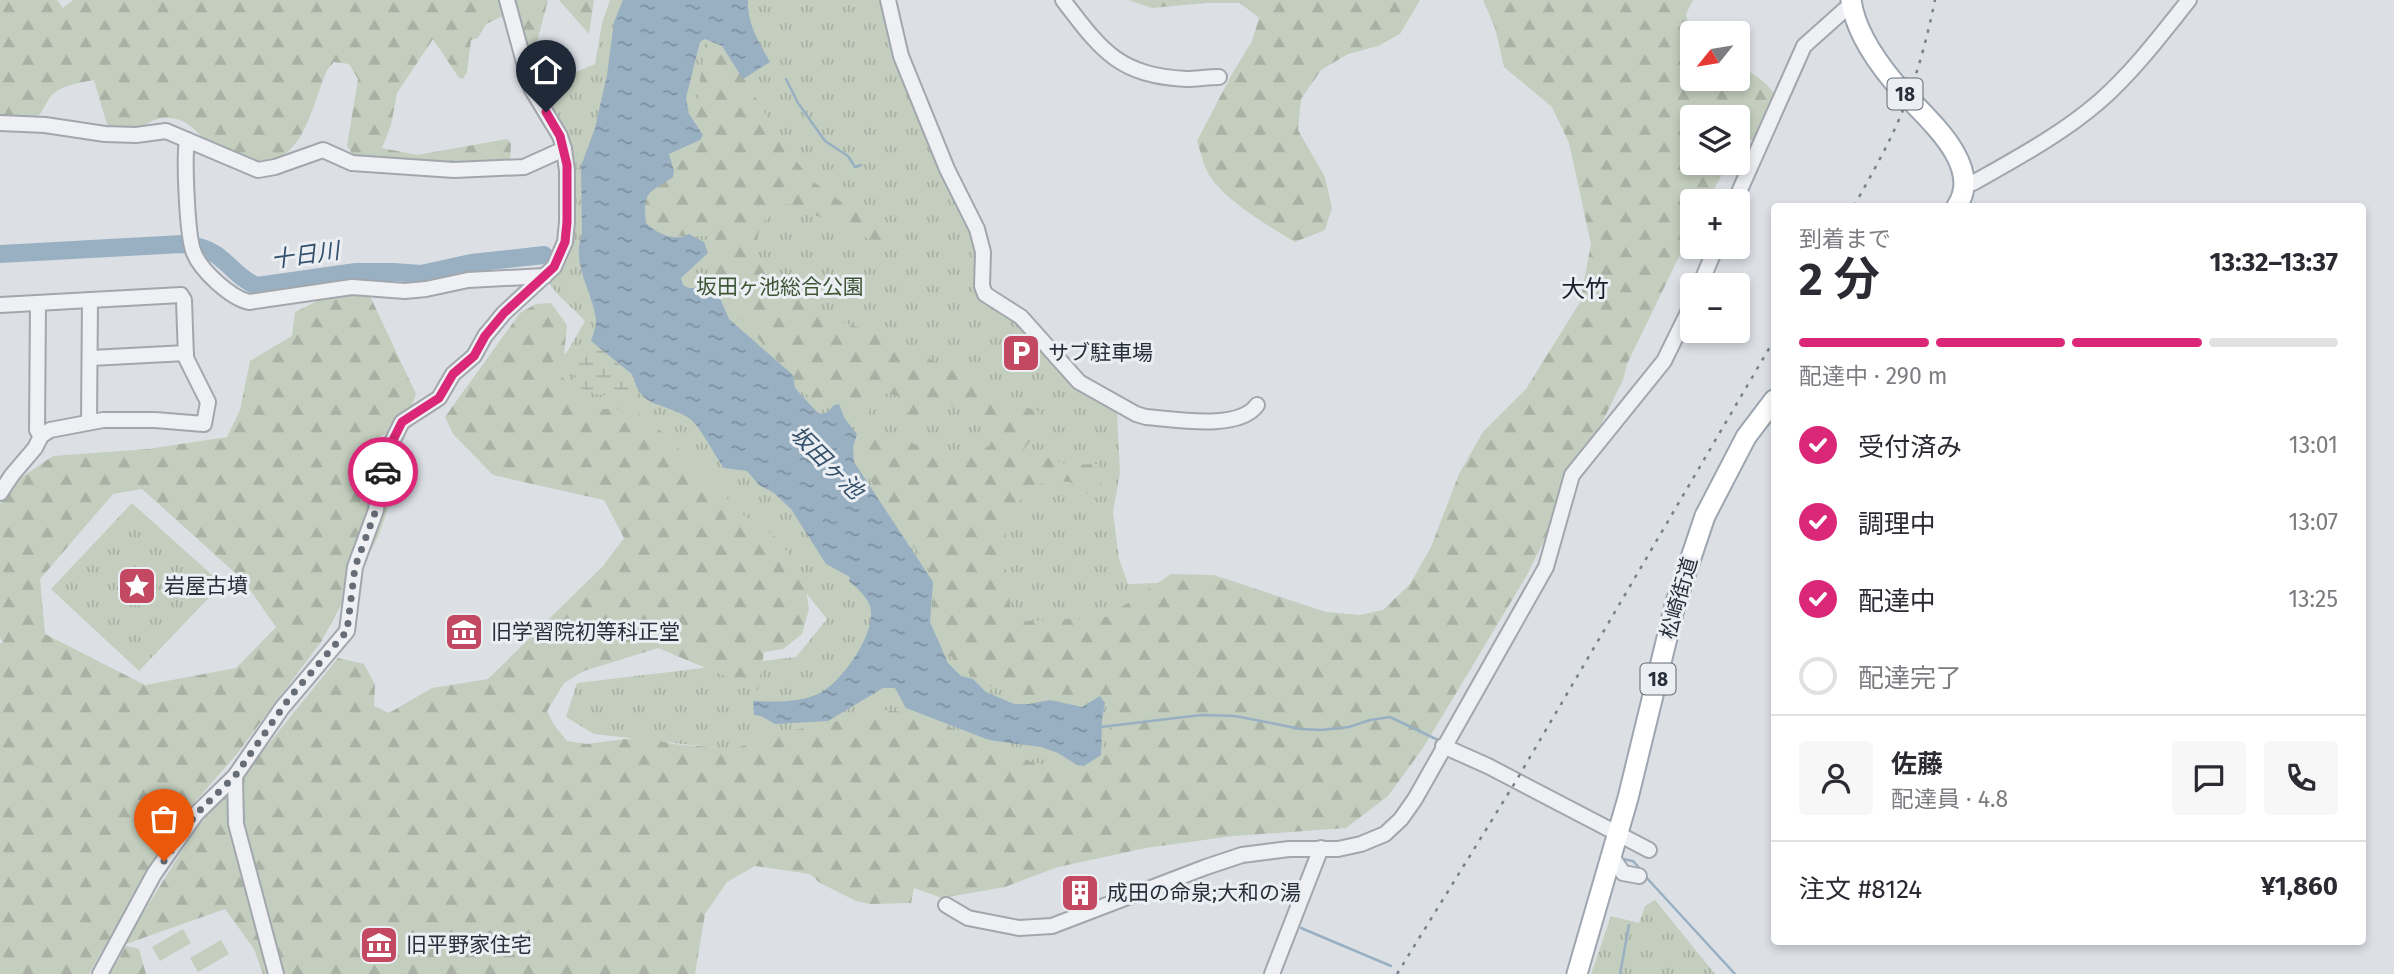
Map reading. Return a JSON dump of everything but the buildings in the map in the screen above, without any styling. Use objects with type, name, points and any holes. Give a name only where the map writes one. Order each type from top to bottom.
[{"type":"main road","name":"18","points":[[1851,2],[1861,32],[1871,50],[1894,83],[1926,115],[1950,146],[1962,169],[1964,184]]},
{"type":"main road","points":[[1958,203],[1964,192],[1964,184]]},
{"type":"main road","name":"松崎街道","points":[[1577,974],[1611,855],[1675,606],[1705,516],[1746,437],[1771,404]]},
{"type":"street","points":[[100,974],[154,874],[196,814],[235,776],[287,701],[347,631],[355,567],[376,510],[380,481],[391,444],[402,422],[439,398],[453,374],[474,356],[485,336],[504,313],[554,267],[565,242],[567,184],[564,149],[560,136],[531,88],[507,0]]},
{"type":"street","points":[[888,0],[901,56],[947,169],[977,229],[983,252],[982,286],[986,296],[1021,317],[1079,382],[1136,414],[1146,417],[1223,421],[1247,415],[1257,405]]},
{"type":"street","points":[[1063,0],[1110,57],[1133,70],[1187,79],[1219,77]]},
{"type":"street","points":[[1964,184],[1973,183],[2049,139],[2099,102],[2140,61],[2189,0]]},
{"type":"street","points":[[1740,189],[1804,46],[1851,2]]},
{"type":"street","points":[[0,123],[46,125],[105,134],[136,135],[166,131],[258,170],[275,167],[323,150],[352,163],[454,170],[524,167],[564,149]]},
{"type":"street","points":[[187,140],[191,246],[195,257],[237,299],[249,302],[352,287],[405,291],[468,280],[545,276]]},
{"type":"street","points":[[0,305],[181,295],[184,300],[186,358],[208,402],[204,424],[155,420],[89,422],[50,430],[41,436],[35,448],[6,473],[0,493]]},
{"type":"street","points":[[89,422],[90,300]]},
{"type":"street","points":[[38,303],[37,430],[41,436]]},
{"type":"street","points":[[946,905],[968,918],[985,922],[1019,928],[1052,926],[1242,855],[1338,849],[1361,844],[1385,834],[1401,819],[1415,799],[1545,567],[1572,475],[1664,361],[1680,328]]},
{"type":"street","points":[[91,358],[186,353]]},
{"type":"street","points":[[1443,746],[1649,850]]},
{"type":"street","points":[[235,776],[236,824],[276,974]]},
{"type":"street","points":[[1272,974],[1290,921],[1321,848]]},
{"type":"street","points":[[1611,855],[1623,873],[1639,876]]},
{"type":"green space","points":[[0,0],[57,0],[63,8],[73,0],[548,0],[537,42],[529,49],[511,39],[503,16],[486,24],[478,38],[471,40],[467,72],[463,79],[459,78],[433,39],[397,93],[391,125],[382,148],[417,155],[507,139],[511,143],[510,162],[455,166],[356,159],[347,146],[358,79],[349,64],[334,62],[327,70],[307,124],[298,140],[287,152],[274,159],[256,160],[234,153],[208,141],[186,123],[176,119],[160,118],[132,130],[108,128],[94,80],[62,88],[50,97],[36,118],[21,121],[0,119]]},
{"type":"green space","points":[[559,0],[594,0],[589,34]]},
{"type":"green space","name":"坂田ヶ池総合公園","points":[[610,0],[883,0],[973,229],[978,258],[977,284],[1117,411],[1120,473],[1113,512],[1119,559],[1128,584],[1190,582],[1288,608],[1082,789],[594,734],[566,717],[577,683],[796,657],[827,619],[750,523],[523,384],[567,352],[585,321],[548,282],[560,270],[572,183],[535,89],[595,64],[602,23]]},
{"type":"green space","points":[[1128,0],[1420,0],[1400,34],[1378,46],[1348,54],[1321,70],[1301,99],[1298,130],[1325,177],[1332,208],[1325,230],[1295,242],[1247,212],[1224,193],[1203,162],[1197,141],[1252,41],[1259,18],[1240,3],[1152,8]]},
{"type":"green space","points":[[1483,0],[1693,0],[1686,14],[1688,21],[1680,21],[1680,91],[1750,91],[1750,72],[1762,80],[1780,102],[1769,128],[1750,141],[1750,105],[1680,105],[1680,175],[1722,175],[1714,189],[1680,189],[1680,255],[1627,364],[1623,380],[1527,575],[1423,748],[1388,796],[1346,828],[1233,836],[1146,848],[1058,867],[1005,887],[942,898],[914,888],[911,903],[870,904],[856,901],[820,883],[810,874],[755,866],[727,882],[705,914],[695,974],[263,974],[254,949],[225,909],[123,945],[197,827],[245,773],[338,658],[364,664],[375,685],[374,706],[389,713],[432,688],[488,679],[603,566],[624,538],[604,500],[493,475],[453,434],[445,417],[520,313],[536,304],[551,303],[567,325],[562,376],[583,410],[632,408],[662,432],[742,514],[780,540],[805,582],[809,609],[802,634],[783,649],[764,652],[758,690],[658,648],[584,671],[564,683],[547,711],[567,741],[587,744],[642,737],[673,744],[734,749],[780,733],[839,721],[876,709],[910,713],[1013,751],[1029,761],[1082,775],[1110,748],[1109,702],[1048,706],[978,682],[938,644],[933,615],[934,578],[860,464],[858,448],[861,435],[877,431],[941,454],[974,453],[989,446],[994,437],[986,416],[975,408],[949,406],[935,407],[916,415],[908,414],[897,396],[888,393],[877,396],[871,404],[868,416],[856,417],[848,401],[842,397],[829,405],[817,406],[742,320],[716,281],[708,236],[661,236],[632,221],[660,134],[697,103],[706,37],[724,45],[784,145],[811,180],[840,201],[859,202],[880,231],[897,244],[857,235],[796,205],[786,204],[770,213],[760,227],[757,241],[759,255],[766,267],[795,286],[831,319],[901,340],[933,361],[977,370],[987,390],[1011,403],[1038,411],[1040,428],[1022,452],[1024,459],[1050,458],[1068,465],[1099,464],[1103,496],[1094,498],[1070,482],[1046,480],[1009,510],[1004,552],[1012,622],[1107,617],[1171,574],[1214,575],[1326,612],[1360,615],[1383,610],[1410,584],[1431,547],[1459,474],[1483,432],[1526,389],[1580,302],[1591,244],[1569,143],[1552,107],[1504,67],[1495,28]]},
{"type":"green space","points":[[362,279],[416,394],[406,422],[372,441],[396,486],[378,537],[321,642],[236,755],[181,818],[89,974],[0,974],[0,644],[3,642],[0,638],[0,504],[13,483],[53,456],[148,449],[227,437],[240,410],[250,361],[292,336],[295,312]],"holes":[[[142,489],[243,580],[276,627],[236,668],[145,685],[45,634],[40,579],[113,494]]]},
{"type":"green space","points":[[591,341],[633,375],[635,388],[644,399],[600,395],[579,387],[574,380],[574,366]]},
{"type":"green space","name":"岩屋古墳","points":[[132,503],[222,584],[139,671],[51,589]]},
{"type":"green space","points":[[1655,900],[1715,974],[1591,974],[1611,916],[1639,923],[1645,906]]},
{"type":"green space","points":[[183,929],[191,943],[160,961],[152,947]]},
{"type":"green space","points":[[221,940],[229,954],[198,972],[190,958]]},
{"type":"green space","points":[[126,946],[139,949],[146,974],[110,974]]},
{"type":"water","name":"坂田ヶ池","points":[[623,0],[748,0],[752,25],[770,62],[743,79],[722,46],[705,39],[700,42],[686,98],[689,114],[703,135],[700,140],[669,154],[673,177],[649,194],[645,204],[646,223],[666,236],[689,234],[704,242],[708,253],[681,278],[683,285],[716,289],[729,319],[793,375],[795,388],[817,412],[828,412],[834,405],[839,404],[845,419],[857,434],[853,447],[854,462],[933,582],[930,622],[948,663],[961,676],[973,679],[986,692],[1014,704],[1050,700],[1082,707],[1100,696],[1105,703],[1101,755],[1084,766],[1041,747],[989,740],[906,708],[895,688],[883,688],[828,721],[775,724],[754,715],[753,701],[797,700],[814,696],[830,686],[849,666],[864,641],[869,628],[870,606],[849,581],[850,577],[826,564],[791,509],[774,493],[759,485],[747,471],[724,468],[703,434],[690,419],[648,400],[636,386],[633,375],[591,341],[596,319],[579,256],[582,235],[581,166],[595,128],[607,75],[614,22]]},
{"type":"waterway","points":[[786,79],[798,103],[825,141],[848,156],[855,167],[861,165]]},
{"type":"waterway","name":"十日川","points":[[0,254],[182,244],[211,252],[245,280],[257,286],[356,272],[421,274],[471,263],[544,255]]},
{"type":"waterway","points":[[1101,727],[1201,715],[1235,716],[1301,729],[1321,730],[1349,727],[1390,717],[1438,740]]},
{"type":"waterway","points":[[1622,859],[1633,861],[1641,870]]},
{"type":"waterway","points":[[1645,876],[1735,974]]},
{"type":"waterway","points":[[1620,974],[1629,925]]},
{"type":"waterway","points":[[1301,928],[1391,966]]},
{"type":"railway","points":[[1856,203],[1887,145],[1909,94],[1935,0]]},
{"type":"railway","points":[[1397,974],[1516,781],[1771,345]]},
{"type":"way so far","points":[[164,861],[196,814],[235,776],[299,685],[347,631],[355,567],[376,510],[383,472]]},
{"type":"place","name":"サブ駐車場","points":[[1021,353]]},
{"type":"place","name":"岩屋古墳","points":[[137,586]]},
{"type":"place","name":"旧学習院初等科正堂","points":[[464,632]]},
{"type":"place","name":"成田の命泉;大和の湯","points":[[1080,893]]},
{"type":"place","name":"旧平野家住宅","points":[[379,945]]},
{"type":"district","name":"大竹","points":[[1585,289]]},
{"type":"route","points":[[383,472],[391,444],[402,422],[439,398],[453,374],[474,356],[485,336],[504,313],[521,296],[541,282],[554,267],[565,242],[567,165],[560,136],[546,112]]}]
